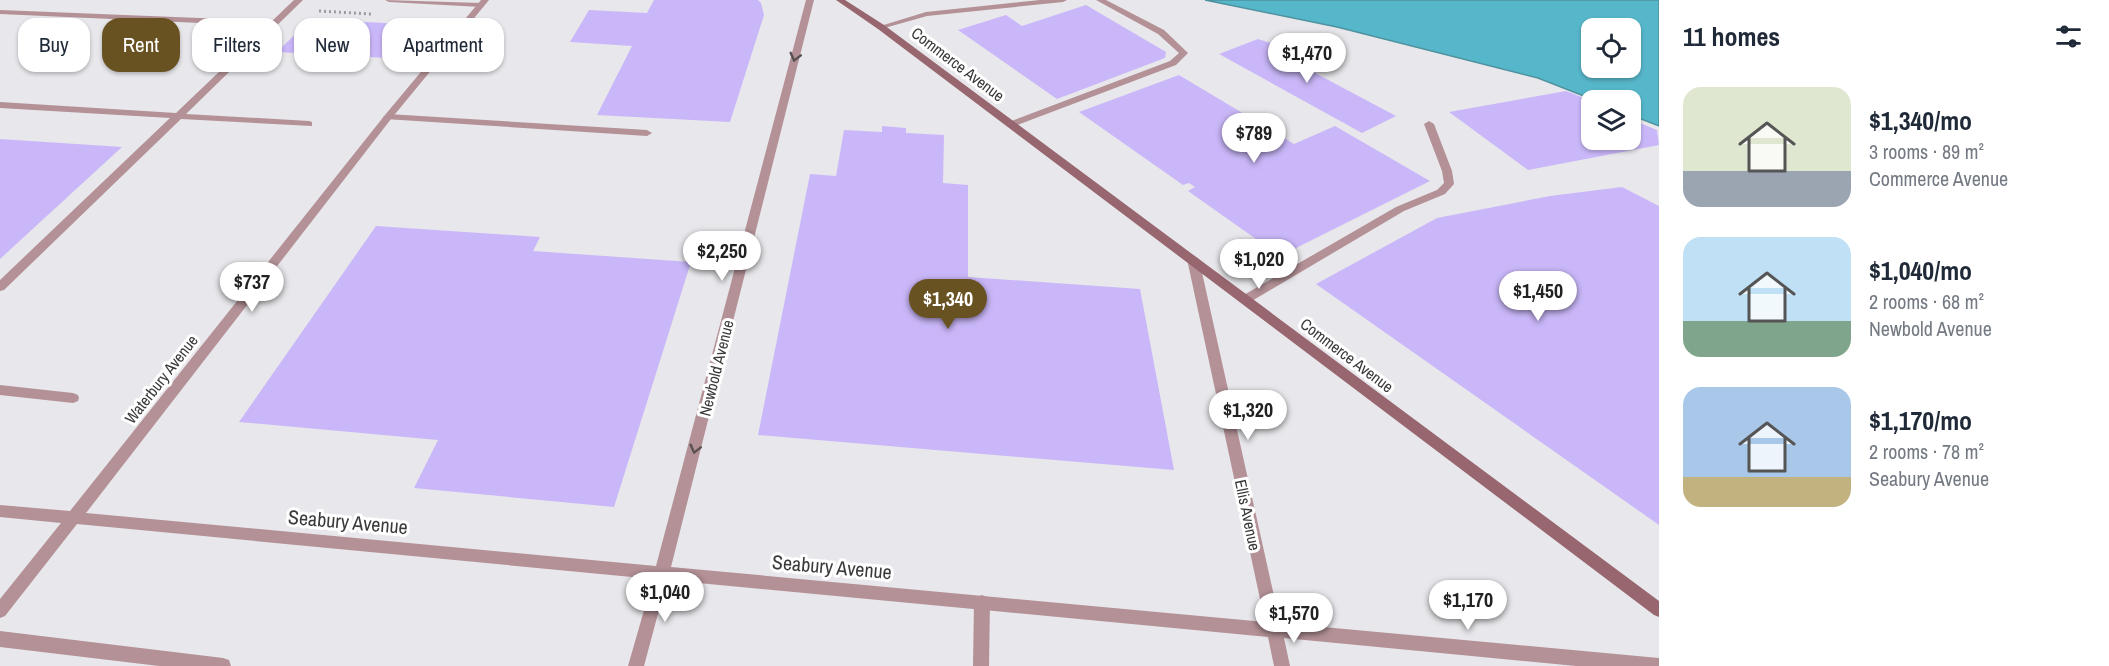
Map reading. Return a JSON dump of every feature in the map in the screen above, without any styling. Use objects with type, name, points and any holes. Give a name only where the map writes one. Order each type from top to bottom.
[{"type":"main road","name":"Commerce Avenue","points":[[840,0],[881,27],[1193,259],[1659,610]]},
{"type":"street","points":[[280,18],[299,0]]},
{"type":"street","points":[[389,0],[483,2]]},
{"type":"street","name":"Newbold Avenue","points":[[636,666],[663,572],[810,0]]},
{"type":"street","points":[[881,27],[926,14],[1063,0]]},
{"type":"street","points":[[1011,124],[1173,63],[1184,53],[1161,32],[1100,0]]},
{"type":"street","name":"Waterbury Avenue","points":[[0,611],[388,117],[483,2]]},
{"type":"street","points":[[0,12],[192,20]]},
{"type":"street","points":[[0,287],[225,72]]},
{"type":"street","points":[[0,105],[309,124]]},
{"type":"street","points":[[388,117],[647,133]]},
{"type":"street","points":[[1246,299],[1400,209],[1441,192],[1449,184],[1448,171],[1429,124]]},
{"type":"street","name":"Ellis Avenue","points":[[1193,259],[1282,666]]},
{"type":"street","points":[[0,390],[73,398]]},
{"type":"street","name":"Seabury Avenue","points":[[0,511],[1659,666]]},
{"type":"street","points":[[981,666],[982,602]]},
{"type":"street","points":[[0,639],[223,666]]},
{"type":"path","points":[[289,9],[372,14]]},
{"type":"water","points":[[1205,0],[1659,0],[1659,126],[1641,119],[1641,90],[1581,90],[1581,95],[1538,78],[1337,27]]},
{"type":"building","points":[[654,0],[758,0],[761,3],[764,15],[730,122],[597,115],[632,46],[570,42],[589,10],[647,13]]},
{"type":"building","points":[[1086,5],[1166,52],[1165,58],[1057,99],[958,30],[1006,15],[1022,26]]},
{"type":"building","points":[[370,22],[382,23],[382,58],[370,57]]},
{"type":"building","points":[[294,36],[294,53],[282,52],[282,47]]},
{"type":"building","points":[[1258,39],[1319,59],[1302,66],[1396,116],[1362,133],[1219,54]]},
{"type":"building","points":[[1179,75],[1294,144],[1335,126],[1430,181],[1280,256],[1188,191],[1195,187],[1189,183],[1183,185],[1079,112]]},
{"type":"building","points":[[1566,91],[1581,97],[1581,150],[1633,150],[1528,170],[1449,112]]},
{"type":"building","points":[[1641,123],[1657,130],[1659,145],[1641,148]]},
{"type":"building","points":[[882,126],[906,128],[906,133],[944,135],[943,183],[968,185],[968,277],[1140,289],[1174,470],[758,435],[810,174],[836,176],[844,130],[882,132]]},
{"type":"building","points":[[0,139],[122,147],[0,259]]},
{"type":"building","points":[[1622,187],[1659,206],[1659,525],[1316,284],[1437,218],[1550,196]]},
{"type":"building","points":[[376,226],[540,237],[533,251],[691,262],[614,507],[414,488],[438,440],[239,422]]}]
